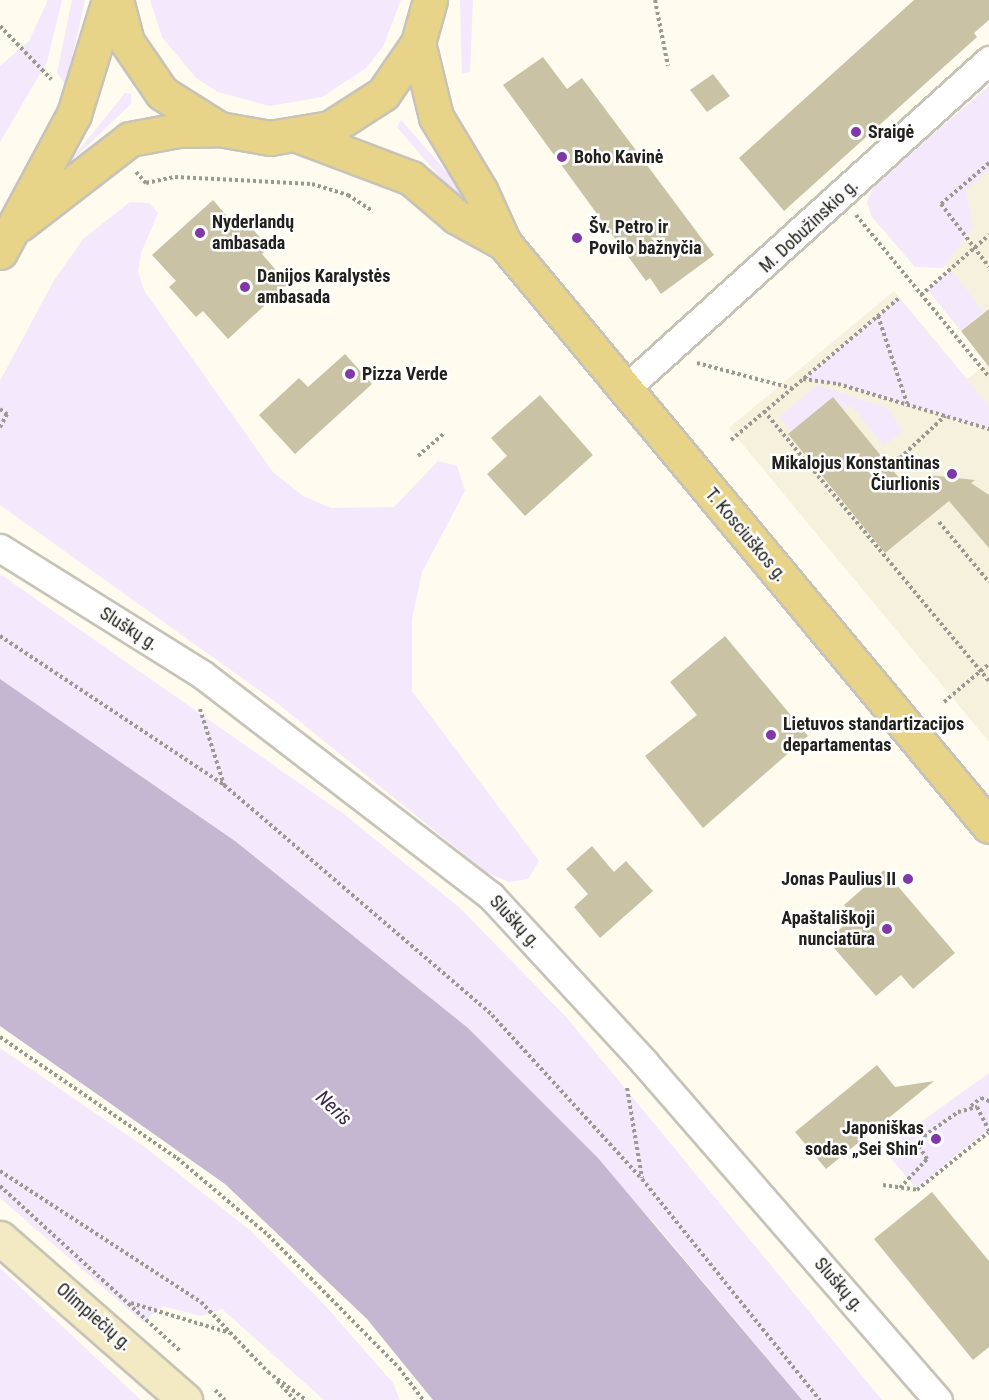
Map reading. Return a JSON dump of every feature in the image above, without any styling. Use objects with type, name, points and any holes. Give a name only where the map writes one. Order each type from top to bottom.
[{"type":"main road","points":[[8,239],[86,85],[109,0]]},
{"type":"main road","points":[[116,0],[127,42],[142,69],[186,112],[219,129]]},
{"type":"main road","points":[[8,239],[130,139],[178,130],[219,129],[270,138],[300,136],[348,118],[383,94],[418,43],[430,0]]},
{"type":"main road","name":"T. Kosciuškos g.","points":[[418,43],[436,117],[481,192],[504,243],[989,826]]},
{"type":"main road","name":"T. Kosciuškos g.","points":[[300,136],[411,178],[457,217],[504,243]]},
{"type":"street","name":"M. Dobužinskio g.","points":[[625,389],[989,60]]},
{"type":"street","name":"Sluškų g.","points":[[0,548],[203,675],[491,896],[644,1062],[938,1400]]},
{"type":"street","name":"Olimpiečių g.","points":[[0,1238],[197,1392]]},
{"type":"path","points":[[655,0],[668,66]]},
{"type":"path","points":[[0,26],[51,79]]},
{"type":"path","points":[[989,164],[941,204],[989,267]]},
{"type":"path","points":[[146,183],[175,177],[312,184],[348,195],[373,211]]},
{"type":"path","points":[[841,196],[989,377]]},
{"type":"path","points":[[921,294],[989,235]]},
{"type":"path","points":[[731,440],[899,298]]},
{"type":"path","points":[[878,315],[908,404]]},
{"type":"path","points":[[665,354],[792,388]]},
{"type":"path","points":[[803,379],[908,404],[989,429]]},
{"type":"path","points":[[0,409],[7,414],[0,427]]},
{"type":"path","points":[[764,411],[989,681]]},
{"type":"path","points":[[884,460],[900,458],[945,416]]},
{"type":"path","points":[[418,456],[444,433]]},
{"type":"path","points":[[939,522],[989,582]]},
{"type":"path","points":[[0,636],[224,785],[492,1015],[642,1179],[820,1400]]},
{"type":"path","points":[[944,702],[989,663]]},
{"type":"path","points":[[203,675],[196,697],[224,785]]},
{"type":"path","points":[[0,1037],[177,1158],[268,1235],[399,1368],[423,1400]]},
{"type":"path","points":[[642,1179],[626,1079],[644,1062]]},
{"type":"path","points":[[900,1188],[927,1159],[920,1148],[924,1136],[981,1098],[989,1101]]},
{"type":"path","points":[[883,1185],[917,1190],[989,1132],[980,1110],[970,1106]]},
{"type":"path","points":[[0,1171],[201,1302],[295,1400]]},
{"type":"path","points":[[0,1186],[129,1302],[186,1358]]},
{"type":"path","points":[[129,1302],[231,1334]]},
{"type":"path","points":[[268,1372],[306,1400]]},
{"type":"path","points":[[197,1392],[225,1400]]},
{"type":"shaded area","points":[[48,0],[62,0],[47,62],[0,142],[0,66],[29,41]]},
{"type":"shaded area","points":[[72,0],[85,0],[66,85],[57,73]]},
{"type":"shaded area","points":[[150,0],[401,0],[383,47],[366,68],[322,97],[270,106],[218,92],[196,78],[162,37]]},
{"type":"shaded area","points":[[460,0],[473,0],[470,72],[462,74]]},
{"type":"shaded area","points":[[989,86],[989,170],[966,190],[973,227],[943,268],[915,267],[872,217],[867,202],[875,184]]},
{"type":"shaded area","points":[[125,93],[131,94],[131,104],[66,166]]},
{"type":"shaded area","points":[[401,120],[473,202],[466,208],[397,127]]},
{"type":"shaded area","points":[[989,142],[989,318],[902,212]]},
{"type":"shaded area","points":[[130,202],[149,203],[158,213],[141,253],[138,272],[145,292],[273,472],[303,496],[331,508],[394,507],[438,461],[457,466],[465,491],[422,572],[412,619],[412,691],[539,861],[528,879],[509,882],[487,873],[277,703],[0,505],[0,381],[53,282],[83,239]]},
{"type":"shaded area","points":[[951,270],[984,312],[961,331],[927,289]]},
{"type":"shaded area","points":[[894,291],[967,379],[989,362],[989,742],[729,428]]},
{"type":"shaded area","points":[[899,298],[989,406],[989,429],[838,384],[803,379]]},
{"type":"shaded area","points":[[817,385],[888,408],[903,431],[884,446],[851,405],[844,410],[833,397],[791,432],[779,417]]},
{"type":"shaded area","points":[[0,574],[345,815],[460,908],[567,1018],[882,1400],[802,1400],[657,1226],[468,1028],[235,841],[0,679]]},
{"type":"shaded area","points":[[0,1048],[142,1145],[251,1231],[322,1302],[393,1383],[400,1400],[324,1400],[222,1309],[201,1316],[163,1306],[143,1322],[0,1198]]},
{"type":"shaded area","name":"Japoniškas sodas „Sei Shin“","points":[[989,1073],[989,1128],[916,1188],[883,1149]]},
{"type":"shaded area","points":[[0,1268],[141,1400],[0,1400]]},
{"type":"water","name":"Neris","points":[[0,679],[235,841],[468,1028],[598,1158],[802,1400],[433,1400],[367,1319],[225,1184],[0,1026]]},
{"type":"building","points":[[914,0],[989,0],[989,20],[974,33],[977,37],[784,211],[739,158]]},
{"type":"building","points":[[543,57],[567,89],[582,78],[714,255],[661,294],[650,278],[646,281],[503,85]]},
{"type":"building","points":[[713,74],[730,96],[707,112],[690,90]]},
{"type":"building","points":[[213,200],[239,230],[247,223],[269,247],[262,254],[288,284],[228,339],[203,311],[196,317],[169,287],[176,281],[152,255]]},
{"type":"building","points":[[989,309],[989,367],[961,331]]},
{"type":"building","points":[[345,354],[372,384],[295,454],[259,415],[299,378],[308,387]]},
{"type":"building","points":[[540,395],[593,455],[525,516],[487,474],[507,456],[491,438]]},
{"type":"building","points":[[833,397],[908,489],[931,479],[928,475],[975,480],[971,483],[989,495],[989,548],[949,501],[885,553],[788,434]]},
{"type":"building","points":[[725,636],[808,736],[703,828],[645,756],[697,715],[670,682]]},
{"type":"building","points":[[592,846],[614,872],[626,861],[653,891],[600,938],[574,907],[588,894],[566,869]]},
{"type":"building","name":"Apaštališkoji nunciatūra","points":[[884,870],[955,953],[913,989],[901,975],[876,996],[827,940],[854,917],[844,905]]},
{"type":"building","points":[[877,1065],[895,1087],[934,1081],[826,1169],[795,1132]]},
{"type":"building","points":[[932,1192],[989,1261],[989,1347],[973,1360],[874,1239]]},
{"type":"place","name":"Sraigė","points":[[856,132]]},
{"type":"place","name":"Boho Kavinė","points":[[562,157]]},
{"type":"place","name":"Nyderlandų ambasada","points":[[200,233]]},
{"type":"place","name":"Šv. Petro ir Povilo bažnyčia","points":[[577,238]]},
{"type":"place","name":"Danijos Karalystės ambasada","points":[[245,287]]},
{"type":"place","name":"Pizza Verde","points":[[350,374]]},
{"type":"place","name":"Mikalojus Konstantinas Čiurlionis","points":[[952,474]]},
{"type":"place","name":"Lietuvos standartizacijos departamentas","points":[[771,735]]},
{"type":"place","name":"Jonas Paulius II","points":[[908,879]]},
{"type":"place","name":"Apaštališkoji nunciatūra","points":[[887,929]]},
{"type":"place","name":"Japoniškas sodas „Sei Shin“","points":[[936,1139]]}]
